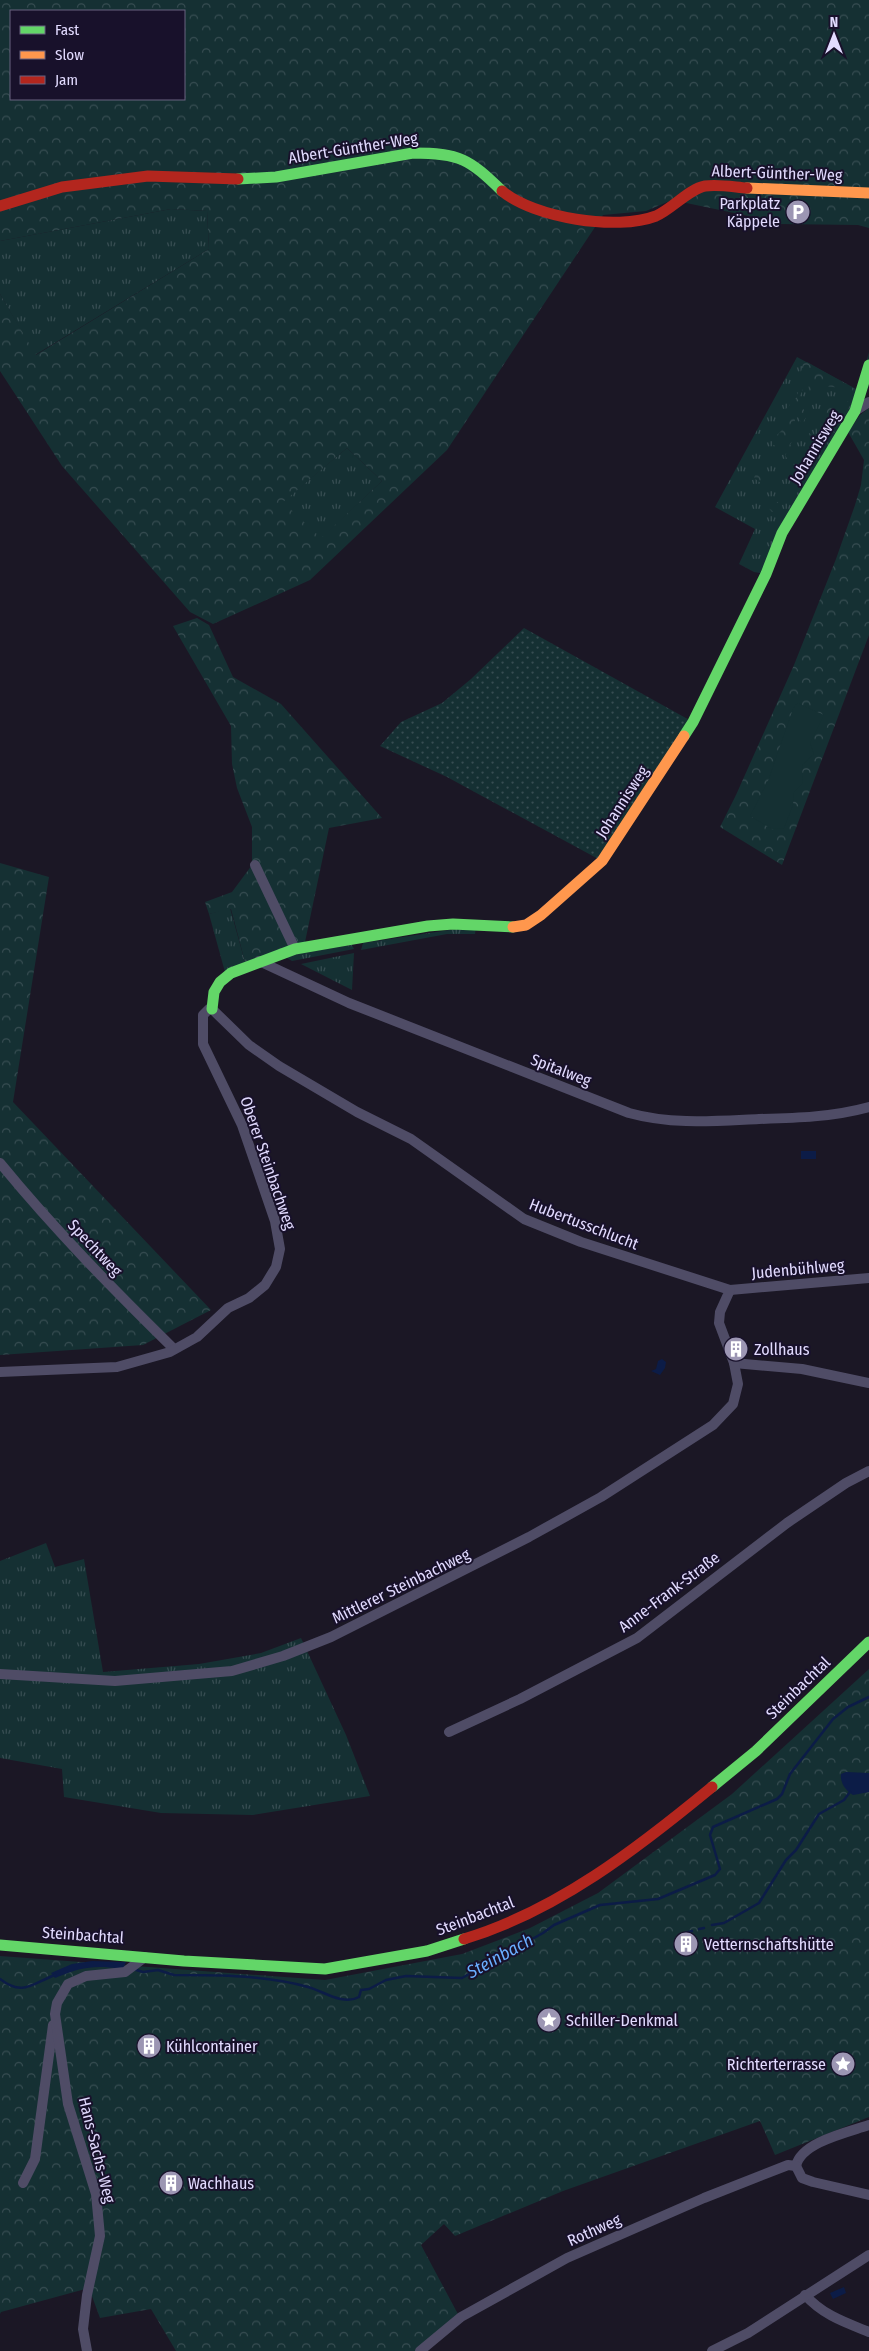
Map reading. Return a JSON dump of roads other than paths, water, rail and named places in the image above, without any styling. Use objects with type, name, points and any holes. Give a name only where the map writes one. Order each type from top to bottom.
[{"type":"street","name":"Albert-Günther-Weg","points":[[0,206],[62,187],[148,176],[233,179],[276,177],[413,153],[436,153],[464,159],[476,165],[503,192],[519,202],[547,212],[616,222],[657,215],[689,193],[704,186],[868,194]]},
{"type":"street","name":"Johannisweg","points":[[212,1009],[214,992],[220,982],[231,973],[259,961],[296,949],[428,926],[453,924],[509,927],[526,925],[548,910],[602,861],[692,722],[766,574],[782,533],[855,411],[869,365]]},
{"type":"street","points":[[855,411],[869,402]]},
{"type":"street","points":[[256,865],[296,949]]},
{"type":"street","name":"Spitalweg","points":[[259,961],[350,1003],[629,1113],[649,1119],[698,1122],[824,1117],[869,1107]]},
{"type":"street","name":"Oberer Steinbachweg","points":[[0,1372],[117,1367],[174,1350],[197,1337],[228,1308],[249,1298],[265,1285],[276,1268],[280,1249],[275,1221],[242,1125],[203,1044],[203,1015],[209,1009],[212,1009]]},
{"type":"street","name":"Hubertusschlucht","points":[[212,1009],[249,1045],[279,1066],[357,1112],[411,1139],[524,1219],[582,1242],[729,1292]]},
{"type":"street","name":"Spechtweg","points":[[0,1163],[45,1216],[113,1289],[174,1350]]},
{"type":"street","name":"Judenbühlweg","points":[[729,1292],[869,1278]]},
{"type":"street","points":[[729,1292],[720,1312],[719,1323],[734,1364],[802,1369],[869,1383]]},
{"type":"street","name":"Mittlerer Steinbachweg","points":[[0,1674],[115,1681],[232,1671],[283,1656],[331,1637],[529,1538],[609,1492],[713,1425],[733,1404],[738,1384],[734,1364]]},
{"type":"street","name":"Anne-Frank-Straße","points":[[449,1732],[637,1638],[787,1523],[846,1483],[869,1471]]},
{"type":"street","name":"Steinbachtal","points":[[0,1945],[147,1956],[221,1964],[325,1969],[427,1951],[472,1937],[561,1897],[667,1824],[756,1751],[869,1642]]},
{"type":"street","points":[[24,2183],[35,2159],[39,2140],[57,2003],[68,1984],[86,1976],[126,1972],[147,1956]]},
{"type":"street","name":"Hans-Sachs-Weg","points":[[55,2014],[68,2104],[96,2194],[100,2236],[83,2329],[87,2351]]},
{"type":"street","points":[[869,2126],[814,2145],[801,2156],[796,2166],[802,2178],[869,2195]]},
{"type":"street","name":"Rothweg","points":[[420,2351],[461,2317],[567,2258],[704,2198],[788,2165],[796,2166]]},
{"type":"street","points":[[712,2351],[748,2333],[869,2255]]},
{"type":"street","points":[[805,2295],[816,2308],[833,2318],[869,2332]]},
{"type":"water","points":[[801,1151],[816,1151],[816,1159],[801,1159]]},
{"type":"water","points":[[662,1359],[666,1362],[665,1368],[660,1375],[651,1371],[656,1369],[658,1361]]},
{"type":"water","points":[[846,1772],[869,1773],[869,1792],[853,1795],[848,1791],[841,1777],[841,1774]]},
{"type":"water","points":[[92,1961],[126,1962],[123,1969],[88,1968],[55,1978],[51,1973],[72,1964]]},
{"type":"water","points":[[844,2287],[846,2293],[833,2299],[830,2293]]},
{"type":"waterway","name":"Steinbach","points":[[133,1969],[143,1972],[158,1970],[174,1975],[276,1980],[308,1987],[346,2000],[359,1997],[361,1990],[369,1989],[386,1980],[406,1976],[462,1978],[554,1925],[600,1905],[658,1899],[715,1875],[720,1869],[710,1835],[713,1827],[777,1799],[782,1794],[790,1774],[833,1719],[848,1707],[869,1697]]},
{"type":"waterway","points":[[712,1925],[724,1923],[759,1903],[786,1860],[796,1850],[819,1814],[844,1800],[850,1792]]},
{"type":"waterway","points":[[699,1929],[704,1928]]},
{"type":"waterway","points":[[685,1933],[692,1931]]},
{"type":"waterway","name":"Steinbach","points":[[0,1979],[15,1987],[22,1988],[34,1985],[55,1975]]},
{"type":"place","name":"Parkplatz Käppele","points":[[798,212]]},
{"type":"place","name":"Zollhaus","points":[[736,1349]]},
{"type":"place","name":"Vetternschaftshütte","points":[[686,1944]]},
{"type":"place","name":"Schiller-Denkmal","points":[[549,2020]]},
{"type":"place","name":"Kühlcontainer","points":[[149,2046]]},
{"type":"place","name":"Richterterrasse","points":[[843,2064]]},
{"type":"place","name":"Wachhaus","points":[[171,2183]]}]
